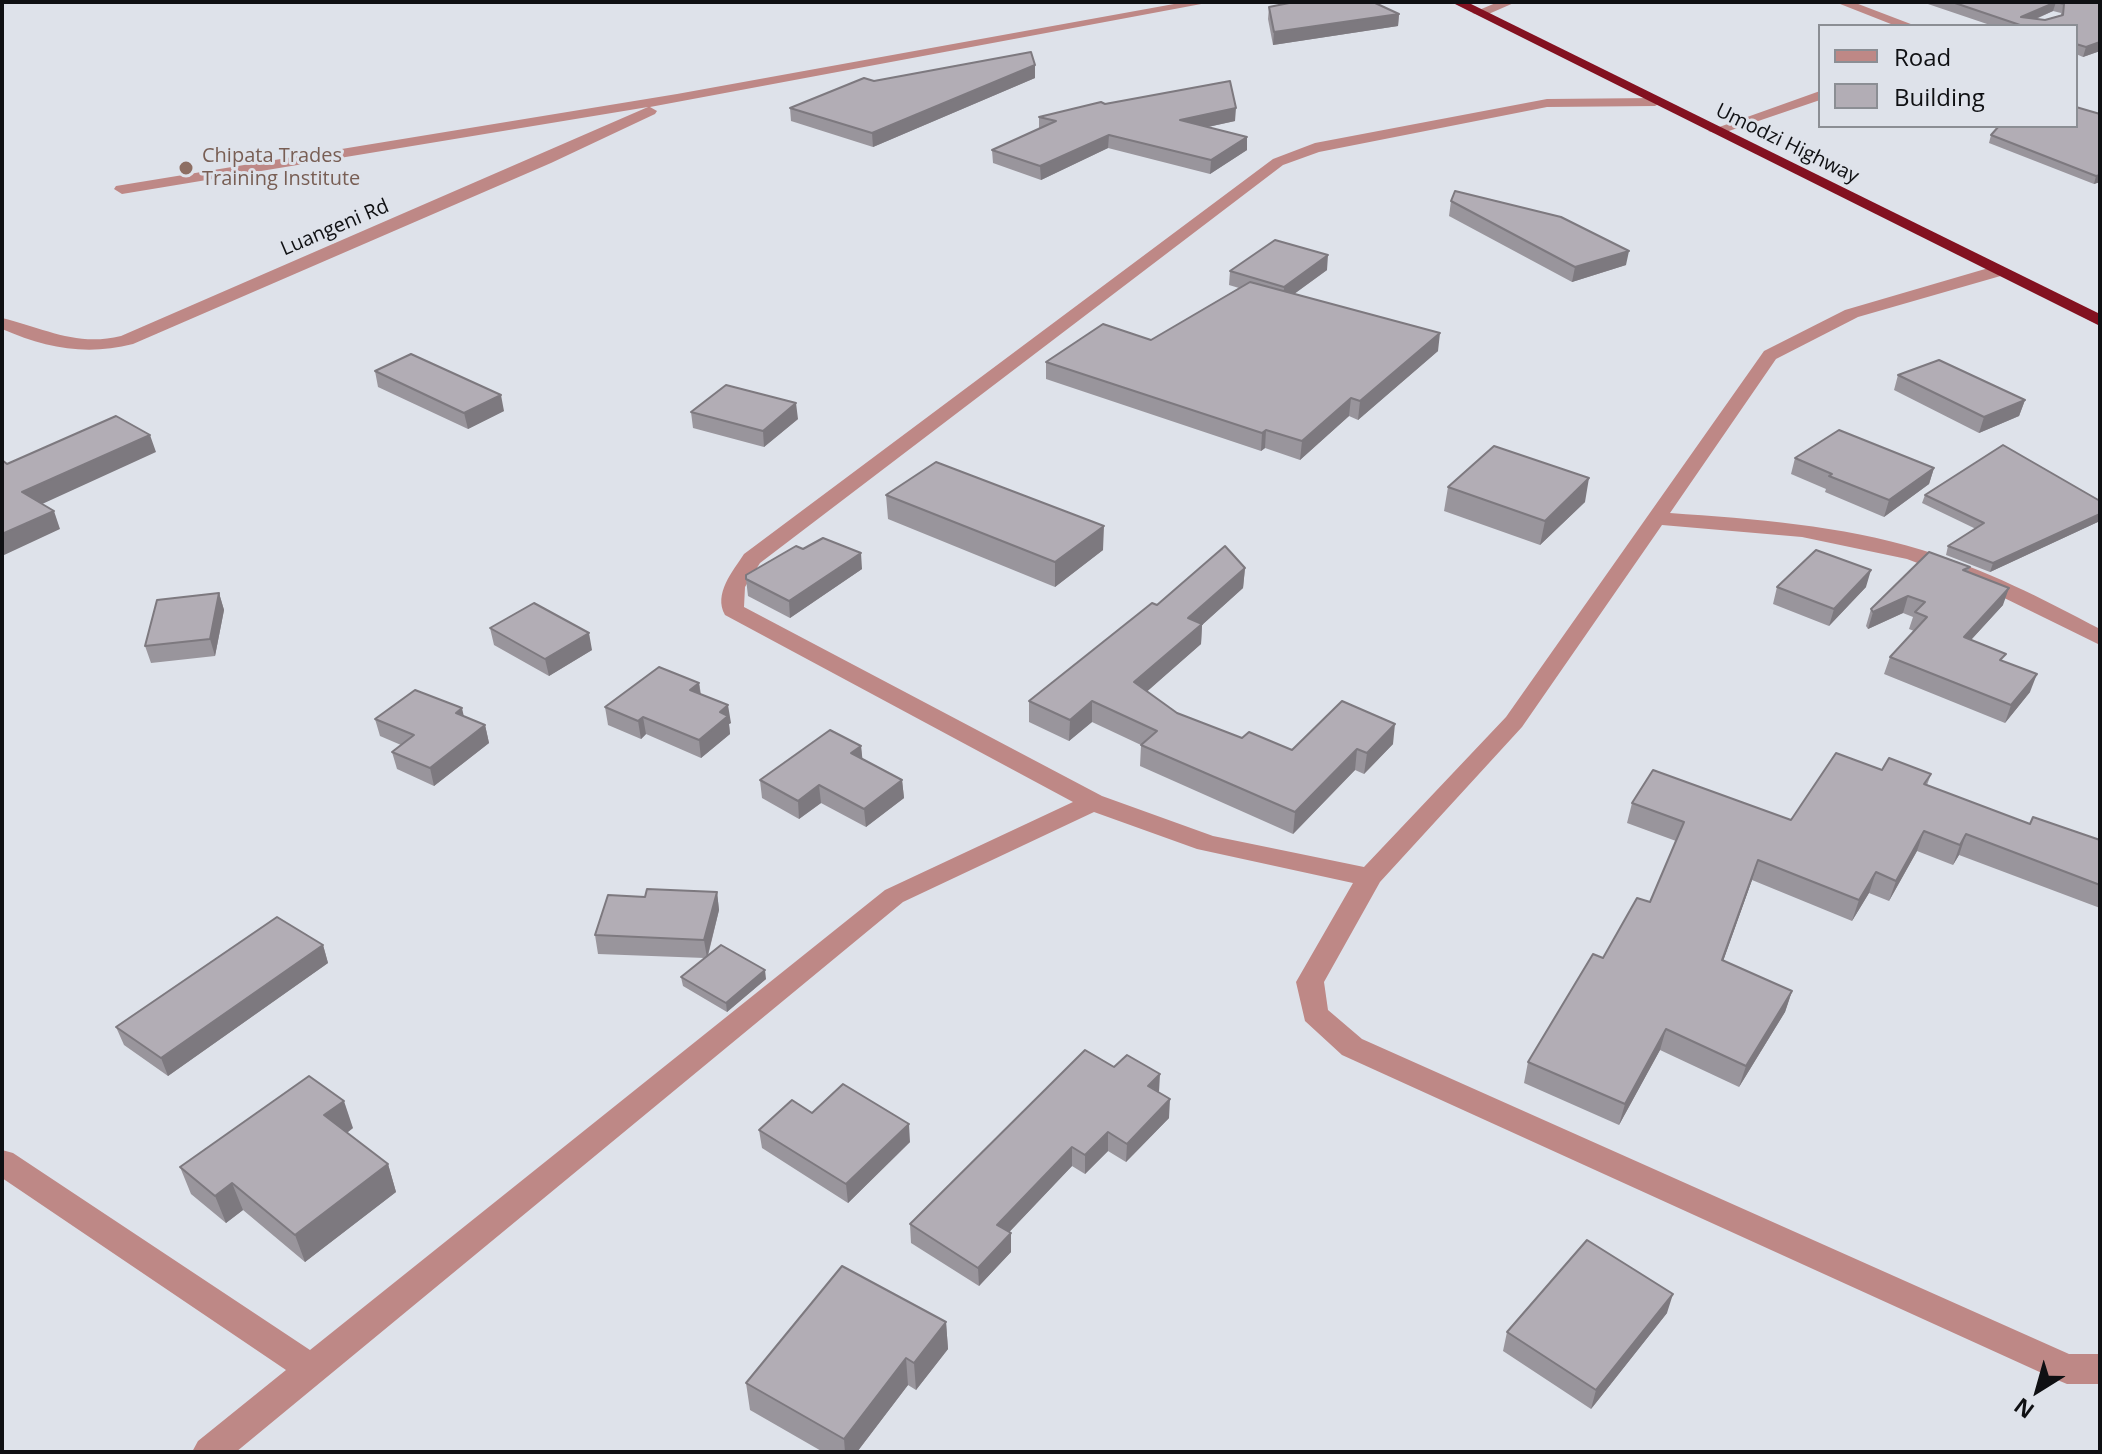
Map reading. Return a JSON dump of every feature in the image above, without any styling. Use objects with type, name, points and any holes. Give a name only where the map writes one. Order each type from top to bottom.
[{"type":"highway","name":"Umodzi Highway","points":[[1457,2],[2100,321]]},
{"type":"street","name":"Luangeni Rd","points":[[122,189],[677,98],[1206,2]]},
{"type":"street","points":[[1479,13],[1510,2]]},
{"type":"street","points":[[1841,2],[1903,24]]},
{"type":"street","points":[[1715,131],[1818,96]]},
{"type":"street","name":"Luangeni Rd","points":[[2,323],[58,344],[94,347],[127,340],[546,160],[677,98]]},
{"type":"street","points":[[1370,877],[1270,859],[1206,843],[1093,802],[733,610],[734,587],[752,559],[1278,162],[1315,148],[1547,103],[1655,102]]},
{"type":"street","points":[[1998,271],[1838,317],[1800,334],[1770,355],[1514,722],[1370,877],[1310,982],[1315,1014],[1352,1047],[2067,1369],[2100,1369]]},
{"type":"street","points":[[1657,518],[1816,532],[1889,547],[1967,573],[2100,638]]},
{"type":"street","points":[[210,1452],[894,896],[958,862],[1014,842],[1093,802]]},
{"type":"street","points":[[2,1162],[311,1369]]},
{"type":"building","points":[[1294,2],[1373,2],[1399,14],[1274,32],[1269,7]]},
{"type":"building","points":[[1952,2],[2056,2],[2100,2],[2100,42],[2086,47],[2078,45],[2078,24],[2017,24]],"holes":[[[2056,2],[2064,4],[2063,15],[2045,20],[2021,17]]]},
{"type":"building","points":[[1031,52],[1035,65],[872,133],[790,108],[864,78],[874,81]]},
{"type":"building","points":[[1230,81],[1236,108],[1180,120],[1247,137],[1211,160],[1109,135],[1040,166],[992,150],[1056,121],[1039,117],[1101,102],[1105,104]]},
{"type":"building","points":[[2078,108],[2100,114],[2100,175],[2096,176],[1991,135],[1997,128],[2078,128]]},
{"type":"building","points":[[1455,191],[1561,217],[1629,251],[1575,267],[1451,201]]},
{"type":"building","points":[[1275,240],[1328,255],[1284,287],[1230,271]]},
{"type":"building","points":[[1250,282],[1440,333],[1360,401],[1351,398],[1302,441],[1266,430],[1262,433],[1046,362],[1103,324],[1151,340]]},
{"type":"building","points":[[411,354],[501,395],[464,413],[375,371]]},
{"type":"building","points":[[1939,360],[2025,400],[1984,417],[1898,375]]},
{"type":"building","points":[[726,385],[796,403],[763,431],[691,412]]},
{"type":"building","points":[[116,416],[150,435],[22,492],[54,511],[2,534],[2,460],[7,464]]},
{"type":"building","points":[[1839,430],[1934,468],[1889,500],[1829,476],[1832,474],[1795,458]]},
{"type":"building","points":[[2003,445],[2100,501],[2100,514],[1993,563],[1948,546],[1984,523],[1925,495]]},
{"type":"building","points":[[1494,446],[1589,478],[1545,521],[1448,487]]},
{"type":"building","points":[[936,462],[1104,526],[1055,562],[886,495]]},
{"type":"building","points":[[823,538],[861,553],[789,601],[746,579],[746,575],[796,546],[803,549]]},
{"type":"building","points":[[1225,546],[1245,568],[1188,618],[1202,624],[1134,682],[1177,713],[1242,738],[1249,732],[1292,750],[1342,701],[1395,724],[1367,753],[1357,749],[1295,812],[1141,745],[1157,731],[1092,701],[1070,720],[1029,701],[1152,603],[1157,605]]},
{"type":"building","points":[[1816,550],[1871,570],[1834,609],[1777,587]]},
{"type":"building","points":[[1929,552],[1970,567],[1963,570],[2009,588],[1964,637],[2006,654],[2000,660],[2037,674],[2011,705],[1890,657],[1927,617],[1915,612],[1925,602],[1908,596],[1873,612],[1871,609]]},
{"type":"building","points":[[219,593],[210,639],[145,646],[157,600]]},
{"type":"building","points":[[534,603],[589,633],[545,659],[490,628]]},
{"type":"building","points":[[659,667],[699,683],[690,690],[728,705],[720,712],[728,716],[699,740],[643,717],[638,721],[605,707]]},
{"type":"building","points":[[415,690],[462,708],[456,713],[485,725],[430,768],[392,752],[414,735],[375,719]]},
{"type":"building","points":[[830,730],[861,746],[851,753],[902,780],[864,809],[819,785],[798,801],[760,780]]},
{"type":"building","points":[[1836,753],[1882,770],[1889,758],[1931,774],[1924,784],[2030,824],[2033,817],[2100,840],[2100,885],[1966,834],[1960,845],[1924,831],[1896,881],[1876,872],[1859,900],[1758,860],[1722,960],[1792,991],[1746,1066],[1666,1029],[1625,1104],[1528,1062],[1593,954],[1603,958],[1637,898],[1650,902],[1684,822],[1632,803],[1653,770],[1791,820]]},
{"type":"building","points":[[647,889],[717,892],[704,940],[595,935],[608,895],[645,897]]},
{"type":"building","points":[[277,917],[323,945],[161,1058],[116,1027]]},
{"type":"building","points":[[721,945],[765,970],[726,1003],[681,977]]},
{"type":"building","points":[[1085,1050],[1114,1067],[1127,1055],[1160,1074],[1148,1086],[1170,1099],[1127,1144],[1108,1132],[1085,1155],[1072,1147],[997,1225],[1011,1233],[978,1268],[910,1224]]},
{"type":"building","points":[[309,1076],[344,1101],[324,1115],[388,1164],[295,1235],[232,1183],[215,1196],[180,1167]]},
{"type":"building","points":[[843,1084],[909,1124],[846,1184],[759,1130],[792,1100],[812,1113]]},
{"type":"building","points":[[1587,1240],[1673,1294],[1596,1390],[1507,1332]]},
{"type":"building","points":[[842,1266],[946,1322],[914,1363],[906,1358],[844,1439],[746,1383]]},
{"type":"place","name":"Chipata Trades Training Institute","points":[[186,168]]}]
